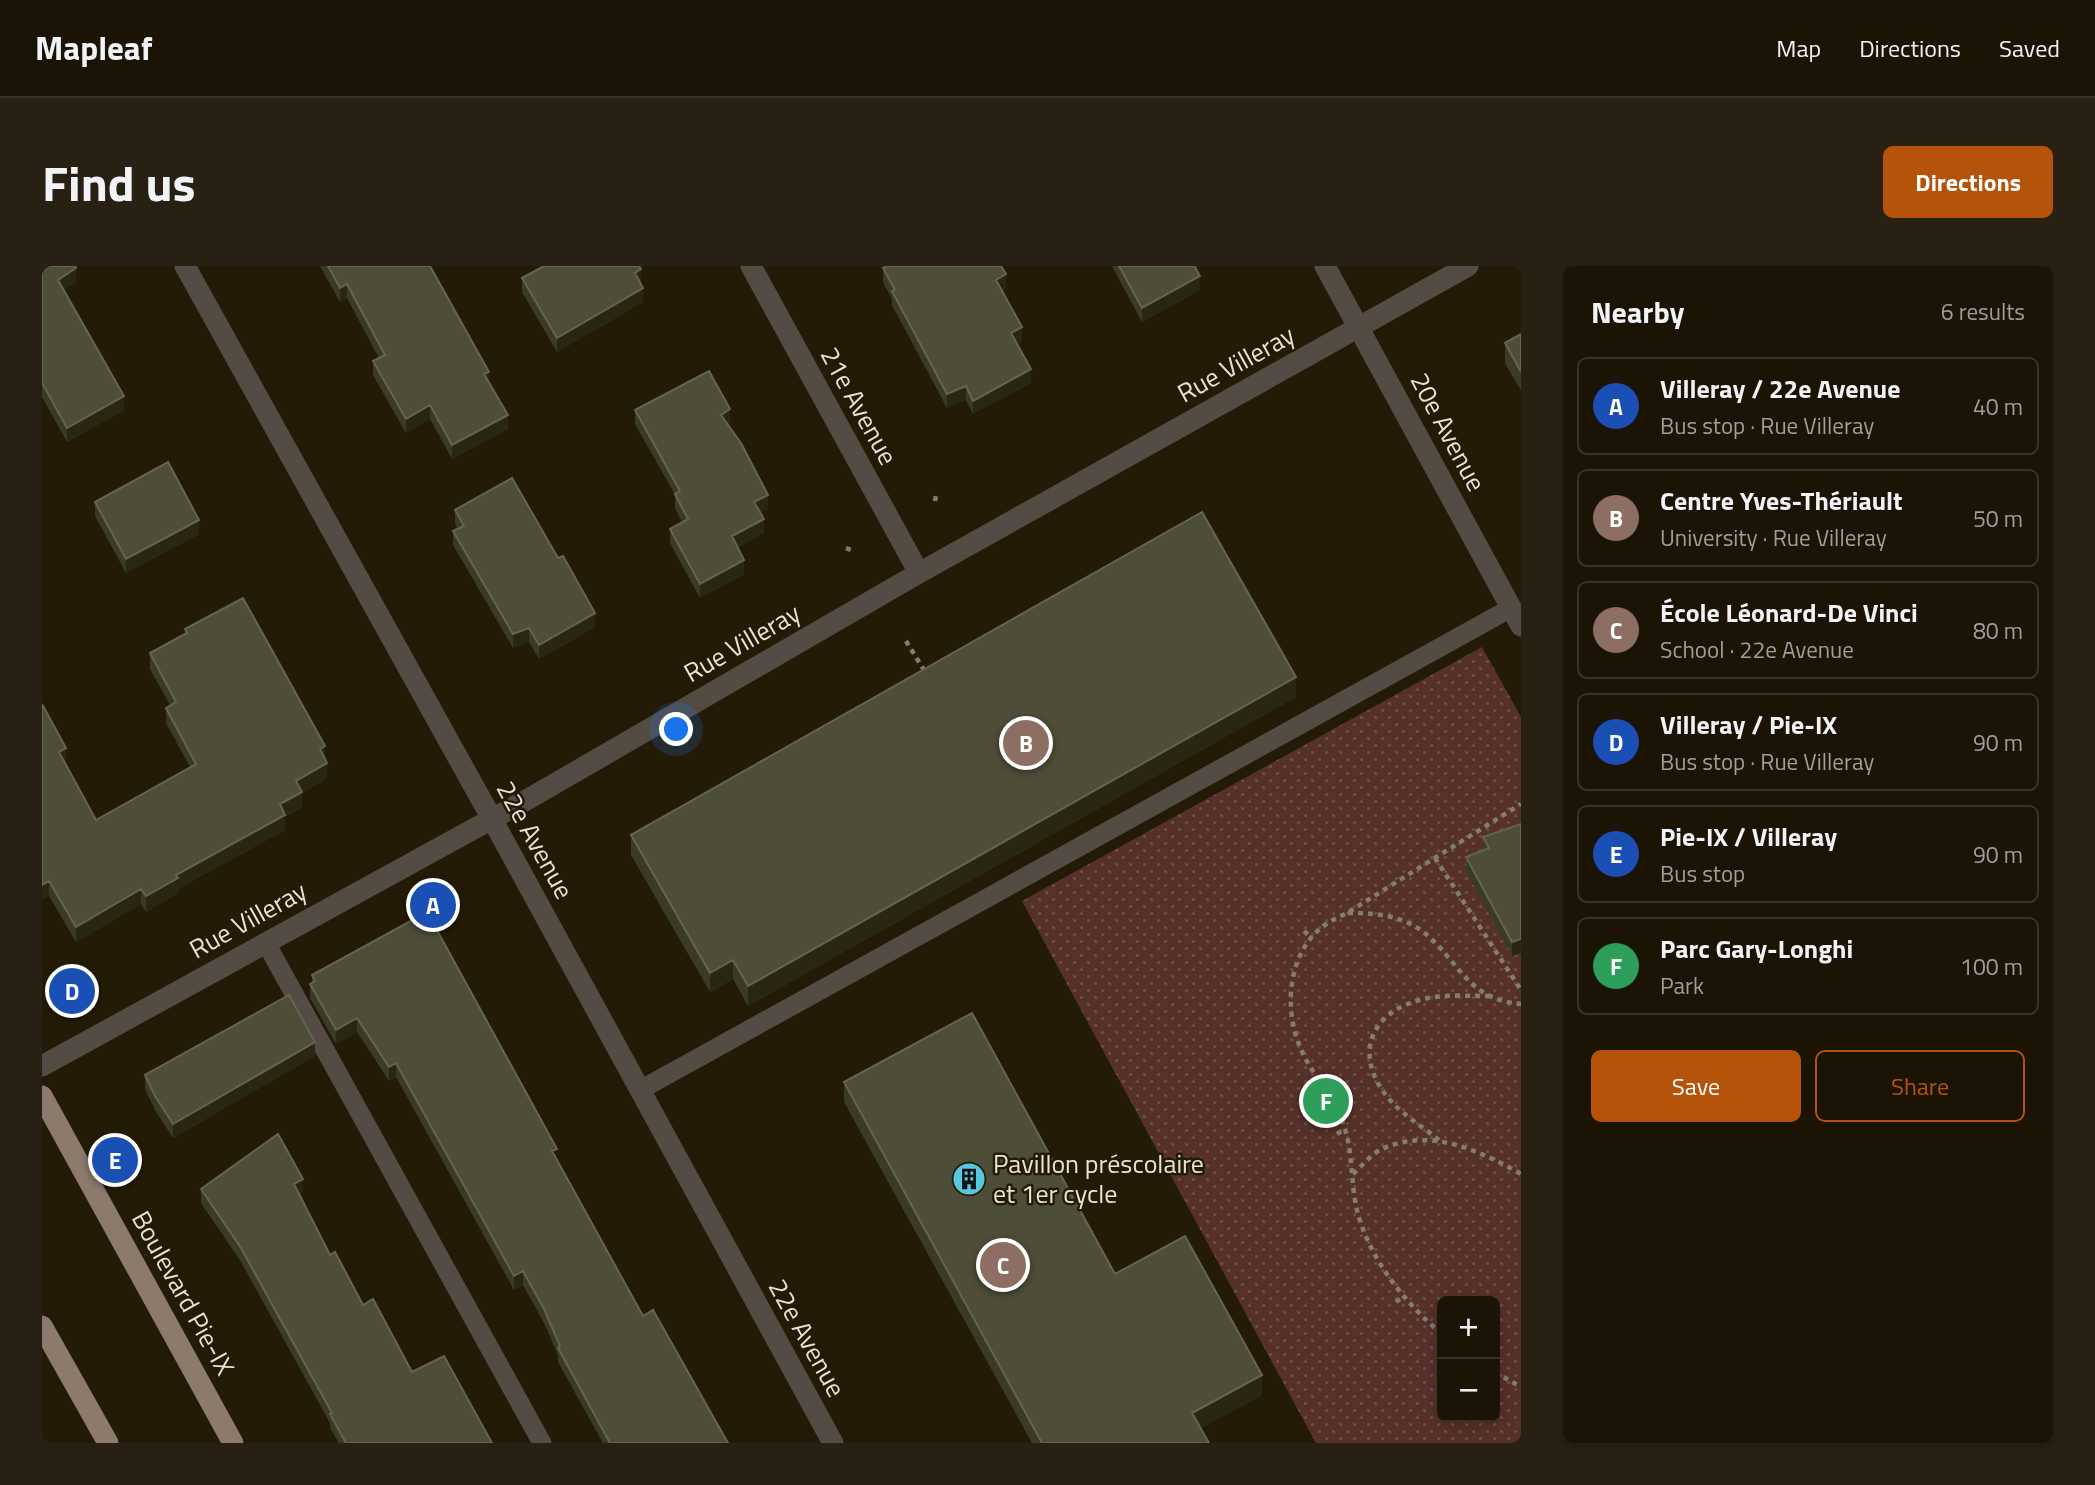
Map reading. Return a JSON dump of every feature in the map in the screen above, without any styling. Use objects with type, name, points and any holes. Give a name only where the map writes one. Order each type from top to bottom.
[{"type":"main road","name":"Boulevard Pie-IX","points":[[42,1096],[233,1443]]},
{"type":"main road","points":[[42,1325],[107,1443]]},
{"type":"street","name":"22e Avenue","points":[[185,266],[492,819],[833,1443]]},
{"type":"street","name":"21e Avenue","points":[[751,266],[919,573]]},
{"type":"street","name":"20e Avenue","points":[[1325,266],[1516,617]]},
{"type":"street","name":"Rue Villeray","points":[[42,1066],[492,819],[919,573],[1468,266]]},
{"type":"lane","points":[[640,1090],[1516,617]]},
{"type":"lane","points":[[266,943],[542,1443]]},
{"type":"path","points":[[906,641],[933,684]]},
{"type":"path","points":[[1437,1330],[1418,1314],[1404,1296],[1368,1241],[1358,1215],[1352,1153],[1345,1129],[1340,1114],[1313,1073],[1300,1046],[1292,1017],[1292,986],[1298,960],[1312,937],[1327,923],[1347,914],[1521,804]]},
{"type":"path","points":[[1435,858],[1521,990]]},
{"type":"path","points":[[1347,914],[1374,913],[1400,920],[1421,931],[1469,982],[1489,996],[1521,1004]]},
{"type":"path","points":[[1304,931],[1312,937]]},
{"type":"path","points":[[1439,1140],[1389,1099],[1378,1082],[1369,1059],[1371,1038],[1382,1019],[1400,1007],[1424,999],[1489,996]]},
{"type":"path","points":[[1337,1134],[1345,1129]]},
{"type":"path","points":[[1353,1174],[1380,1150],[1421,1139],[1439,1140],[1490,1156],[1521,1174]]},
{"type":"path","points":[[1396,1302],[1404,1296]]},
{"type":"path","points":[[1500,1375],[1521,1387]]},
{"type":"shaded area","points":[[1482,647],[1521,717],[1521,1443],[1316,1443],[1022,901]]},
{"type":"building","points":[[42,266],[75,266],[76,268],[58,280],[124,396],[67,428],[42,383]]},
{"type":"building","points":[[328,266],[430,266],[489,372],[484,374],[508,415],[452,445],[430,405],[406,419],[373,361],[385,355],[347,284],[340,288]]},
{"type":"building","points":[[544,266],[639,266],[641,269],[635,273],[643,288],[557,338],[522,278]]},
{"type":"building","points":[[1001,266],[1006,274],[996,280],[1022,327],[1011,333],[1031,369],[973,401],[966,386],[947,394],[892,291],[895,290],[883,268]]},
{"type":"building","points":[[1119,266],[1194,266],[1200,276],[1142,308]]},
{"type":"building","points":[[1521,334],[1521,372],[1505,343]]},
{"type":"building","points":[[709,371],[730,409],[721,415],[741,443],[768,495],[754,502],[764,519],[732,536],[744,560],[700,584],[670,529],[688,519],[675,494],[680,491],[635,410]]},
{"type":"building","points":[[168,462],[199,520],[126,559],[95,502]]},
{"type":"building","points":[[512,478],[558,558],[563,556],[595,613],[539,645],[529,628],[513,634],[453,531],[464,526],[455,510]]},
{"type":"building","points":[[1202,512],[1296,677],[748,986],[733,960],[710,973],[631,835]]},
{"type":"building","points":[[243,598],[325,746],[320,749],[327,763],[296,781],[302,792],[280,804],[285,815],[176,875],[178,878],[146,896],[141,889],[76,927],[49,881],[42,885],[42,704],[66,748],[59,752],[96,820],[196,764],[166,708],[176,702],[150,653],[187,633],[185,629]]},
{"type":"building","points":[[1521,824],[1521,939],[1512,942],[1466,857],[1489,848],[1483,837]]},
{"type":"building","points":[[427,912],[557,1149],[552,1151],[643,1316],[653,1310],[728,1443],[610,1443],[558,1348],[560,1346],[544,1309],[523,1271],[514,1276],[396,1063],[389,1067],[357,1018],[336,1030],[310,984],[315,981],[312,975]]},
{"type":"building","points":[[289,995],[315,1042],[173,1124],[145,1075]]},
{"type":"building","name":"Pavillon préscolaire et 1er cycle","points":[[972,1013],[1115,1274],[1185,1236],[1262,1375],[1192,1413],[1209,1443],[1042,1443],[844,1082]]},
{"type":"building","points":[[278,1134],[303,1179],[294,1184],[330,1255],[335,1252],[363,1305],[373,1299],[412,1372],[444,1356],[492,1443],[346,1443],[241,1248],[201,1189]]},
{"type":"place","name":"Centre Yves-Thériault","points":[[1026,743]]},
{"type":"place","name":"Villeray / 22e Avenue","points":[[433,905]]},
{"type":"place","name":"Villeray / Pie-IX","points":[[72,991]]},
{"type":"place","name":"Parc Gary-Longhi","points":[[1326,1101]]},
{"type":"place","name":"Pie-IX / Villeray","points":[[115,1160]]},
{"type":"place","name":"Pavillon préscolaire et 1er cycle","points":[[969,1179]]},
{"type":"place","name":"École Léonard-De Vinci","points":[[1003,1265]]}]
